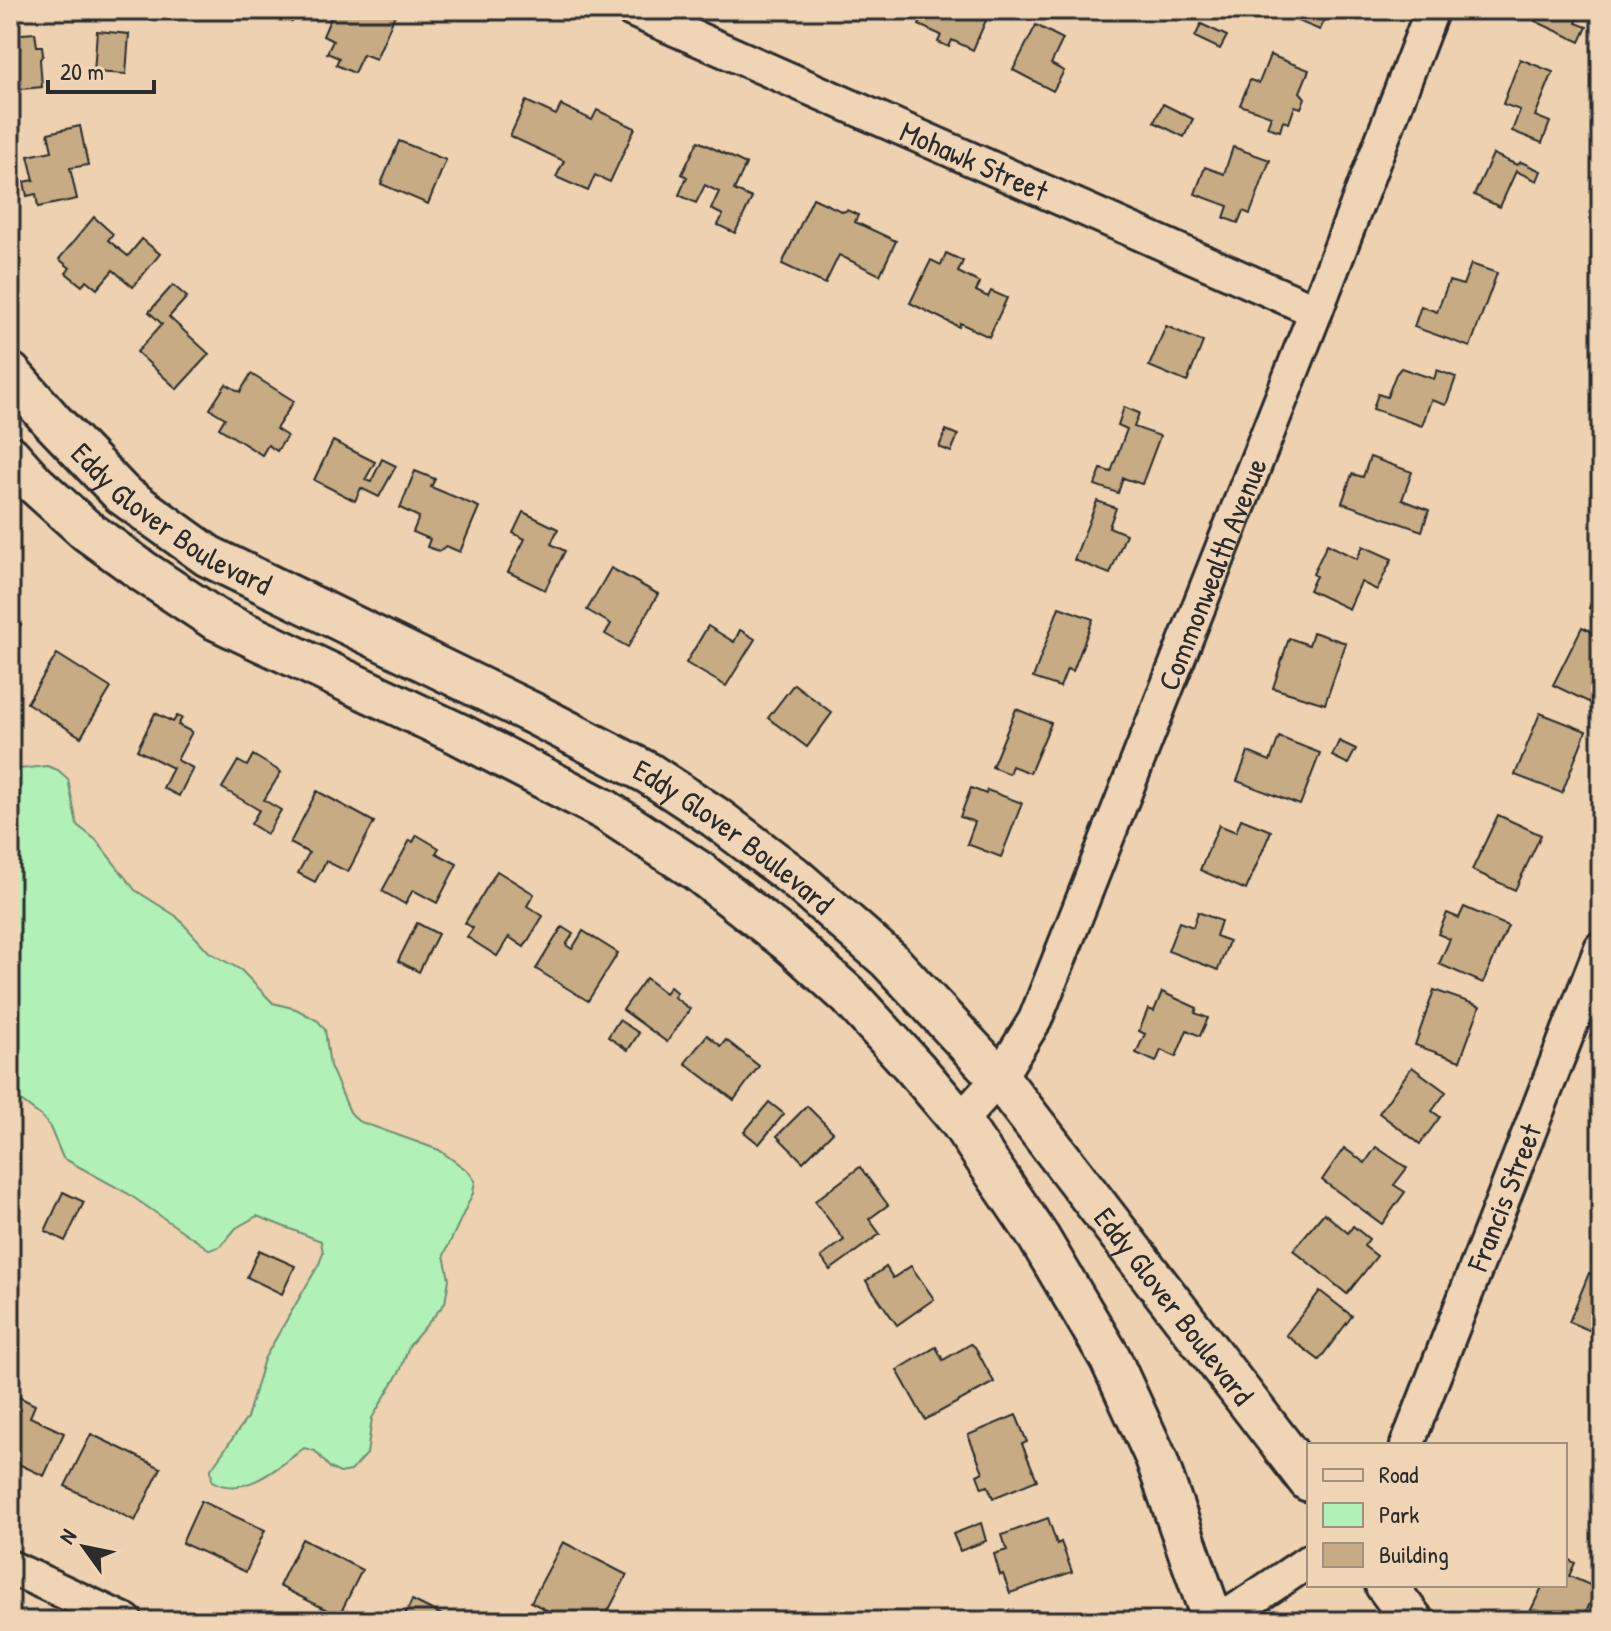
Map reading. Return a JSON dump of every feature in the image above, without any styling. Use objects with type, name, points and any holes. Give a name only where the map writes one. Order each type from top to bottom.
[{"type":"street","name":"Mohawk Street","points":[[632,10],[1316,311]]},
{"type":"street","name":"Commonwealth Avenue","points":[[960,1121],[999,1078],[1035,1020],[1432,10]]},
{"type":"street","name":"Eddy Glover Boulevard","points":[[10,373],[122,494],[208,556],[648,773],[715,817],[793,876],[889,960],[999,1078],[1307,1478]]},
{"type":"street","name":"Eddy Glover Boulevard","points":[[10,456],[35,484],[86,530],[215,619],[459,734],[605,810],[698,871],[789,942],[850,997],[960,1121],[1039,1238],[1110,1358],[1156,1458],[1213,1621]]},
{"type":"street","points":[[507,759],[531,713]]},
{"type":"street","name":"Francis Street","points":[[1408,1443],[1601,948]]},
{"type":"street","points":[[1220,1621],[1307,1562]]},
{"type":"street","points":[[10,1567],[126,1621]]},
{"type":"street","points":[[1388,1587],[1413,1621]]},
{"type":"green space","points":[[47,766],[68,779],[77,825],[96,840],[135,890],[176,916],[209,952],[241,970],[273,1003],[296,1009],[318,1021],[325,1030],[330,1066],[350,1112],[358,1121],[439,1150],[468,1171],[475,1181],[473,1193],[444,1255],[449,1279],[445,1303],[409,1346],[401,1369],[372,1418],[367,1454],[351,1471],[340,1473],[330,1468],[315,1451],[304,1448],[273,1471],[248,1484],[224,1486],[212,1481],[211,1469],[247,1418],[264,1359],[319,1264],[323,1253],[321,1241],[257,1216],[236,1228],[221,1246],[210,1250],[127,1193],[63,1158],[49,1125],[10,1093],[10,770]]},
{"type":"building","points":[[262,10],[296,10],[292,22]]},
{"type":"building","points":[[334,10],[385,10],[395,15],[376,59],[363,54],[354,73],[336,65],[339,58],[327,53],[333,41],[323,36]]},
{"type":"building","points":[[926,10],[990,11],[973,50],[952,40],[949,47],[938,42],[941,35],[919,25]]},
{"type":"building","points":[[1021,10],[1045,10],[1041,19]]},
{"type":"building","points":[[1287,10],[1329,10],[1320,30],[1285,16]]},
{"type":"building","points":[[1540,10],[1582,10],[1576,23],[1587,27],[1580,42],[1535,21]]},
{"type":"building","points":[[1201,24],[1227,36],[1220,49],[1195,37]]},
{"type":"building","points":[[1036,25],[1063,39],[1051,64],[1064,71],[1053,91],[1013,70]]},
{"type":"building","points":[[97,31],[129,34],[126,74],[94,72]]},
{"type":"building","points":[[35,33],[37,46],[42,46],[42,87],[10,90],[10,35]]},
{"type":"building","points":[[1270,55],[1309,70],[1300,92],[1305,98],[1301,108],[1295,106],[1289,123],[1283,121],[1280,131],[1267,127],[1271,116],[1240,105],[1250,80],[1259,83]]},
{"type":"building","points":[[1520,59],[1553,72],[1535,116],[1550,122],[1542,143],[1512,131],[1520,110],[1503,104]]},
{"type":"building","points":[[526,101],[556,115],[561,105],[592,120],[597,110],[635,128],[610,182],[595,175],[588,191],[556,177],[564,161],[510,136]]},
{"type":"building","points":[[1163,104],[1193,119],[1184,137],[1154,122]]},
{"type":"building","points":[[80,126],[88,165],[70,168],[77,199],[38,207],[36,194],[27,196],[24,182],[34,180],[28,156],[52,151],[48,133]]},
{"type":"building","points":[[399,141],[446,160],[428,204],[381,184]]},
{"type":"building","points":[[698,141],[746,164],[734,190],[752,198],[735,233],[718,225],[723,215],[711,209],[719,192],[705,185],[696,203],[679,195],[687,177],[682,174]]},
{"type":"building","points":[[1233,147],[1270,160],[1250,214],[1243,211],[1238,223],[1224,218],[1228,206],[1195,194],[1205,167],[1224,174]]},
{"type":"building","points":[[1493,154],[1541,171],[1537,181],[1516,171],[1500,207],[1474,195]]},
{"type":"building","points":[[813,198],[843,212],[847,210],[858,215],[855,222],[896,241],[880,275],[839,255],[825,284],[782,264]]},
{"type":"building","points":[[94,217],[113,234],[108,240],[128,256],[142,239],[160,254],[133,287],[113,270],[97,289],[86,280],[82,286],[66,273],[70,268],[59,259]]},
{"type":"building","points":[[946,253],[963,261],[958,272],[980,283],[976,291],[988,297],[991,291],[1007,298],[989,337],[960,323],[959,327],[910,303],[931,260],[941,265]]},
{"type":"building","points":[[1471,264],[1497,273],[1470,347],[1414,327],[1421,306],[1437,312],[1449,281],[1463,285]]},
{"type":"building","points":[[173,285],[187,297],[169,317],[209,354],[177,389],[137,352],[162,324],[149,312]]},
{"type":"building","points":[[1166,326],[1203,342],[1187,382],[1149,366]]},
{"type":"building","points":[[1401,368],[1434,379],[1437,370],[1456,377],[1446,405],[1431,400],[1422,426],[1373,409],[1378,394],[1387,397]]},
{"type":"building","points":[[251,374],[294,401],[276,429],[287,436],[277,451],[268,445],[262,455],[219,428],[225,418],[210,409],[226,384],[240,392]]},
{"type":"building","points":[[1124,407],[1139,413],[1134,427],[1160,436],[1142,484],[1123,478],[1118,493],[1095,485],[1101,469],[1111,472],[1127,429],[1118,425]]},
{"type":"building","points":[[946,430],[958,435],[951,452],[939,447]]},
{"type":"building","points":[[333,441],[375,462],[365,480],[371,482],[382,459],[396,466],[379,497],[361,488],[355,501],[314,480]]},
{"type":"building","points":[[1370,457],[1412,472],[1402,500],[1429,510],[1422,531],[1342,503],[1352,474],[1363,477]]},
{"type":"building","points":[[415,471],[435,479],[431,487],[479,507],[460,552],[446,546],[439,551],[427,547],[430,539],[413,532],[419,517],[400,508]]},
{"type":"building","points":[[1097,501],[1116,508],[1109,527],[1126,534],[1110,574],[1074,560]]},
{"type":"building","points":[[523,512],[558,529],[551,544],[565,551],[545,590],[508,572],[525,539],[513,533]]},
{"type":"building","points":[[1327,544],[1357,559],[1363,546],[1392,559],[1377,590],[1361,582],[1349,609],[1309,590]]},
{"type":"building","points":[[611,568],[658,594],[628,647],[605,634],[611,624],[587,610]]},
{"type":"building","points":[[1601,573],[1601,612],[1589,608]]},
{"type":"building","points":[[1059,607],[1093,619],[1073,671],[1067,669],[1060,687],[1033,678]]},
{"type":"building","points":[[10,617],[21,625],[10,638]]},
{"type":"building","points":[[708,626],[734,642],[740,630],[755,639],[726,686],[686,663]]},
{"type":"building","points":[[1582,627],[1601,636],[1601,708],[1553,685]]},
{"type":"building","points":[[1313,632],[1346,643],[1325,704],[1273,688],[1289,638],[1309,645]]},
{"type":"building","points":[[57,654],[111,688],[81,737],[27,703]]},
{"type":"building","points":[[794,684],[832,713],[807,747],[768,718]]},
{"type":"building","points":[[1016,709],[1051,723],[1030,773],[1012,766],[1009,774],[992,767]]},
{"type":"building","points":[[155,713],[173,722],[177,716],[182,718],[178,725],[192,732],[177,760],[193,768],[179,796],[163,788],[173,768],[137,750]]},
{"type":"building","points":[[1540,713],[1586,731],[1562,793],[1515,775]]},
{"type":"building","points":[[1279,737],[1320,753],[1300,805],[1237,781],[1248,752],[1270,761]]},
{"type":"building","points":[[1339,741],[1356,749],[1348,764],[1332,756]]},
{"type":"building","points":[[253,755],[281,772],[264,800],[281,810],[267,834],[251,824],[259,810],[222,788],[238,761],[247,766]]},
{"type":"building","points":[[971,788],[986,794],[987,790],[1022,803],[1001,857],[967,844],[975,822],[960,817]]},
{"type":"building","points":[[317,791],[374,822],[348,872],[326,861],[315,882],[298,873],[309,853],[290,843]]},
{"type":"building","points":[[1498,815],[1541,835],[1515,890],[1472,870]]},
{"type":"building","points":[[1241,819],[1271,831],[1246,890],[1200,870],[1219,825],[1236,832]]},
{"type":"building","points":[[417,835],[439,848],[436,853],[457,864],[437,903],[413,890],[405,904],[382,891],[410,840],[413,842]]},
{"type":"building","points":[[497,871],[534,894],[527,906],[543,916],[524,947],[509,937],[497,956],[467,937],[473,928],[465,923]]},
{"type":"building","points":[[1464,907],[1508,926],[1483,983],[1439,964],[1450,939],[1438,934],[1447,913],[1459,918]]},
{"type":"building","points":[[1198,912],[1221,921],[1216,936],[1229,941],[1218,970],[1168,951],[1179,922],[1193,927]]},
{"type":"building","points":[[417,923],[438,934],[419,972],[398,961]]},
{"type":"building","points":[[562,927],[573,934],[566,945],[572,949],[583,931],[618,953],[588,1001],[536,969]]},
{"type":"building","points":[[646,978],[665,993],[670,987],[677,993],[674,997],[690,1009],[667,1042],[623,1010]]},
{"type":"building","points":[[1434,990],[1480,1006],[1460,1061],[1415,1045]]},
{"type":"building","points":[[1162,992],[1197,1008],[1195,1013],[1208,1018],[1200,1036],[1187,1030],[1176,1057],[1161,1050],[1156,1062],[1136,1053],[1145,1034],[1139,1031],[1148,1009],[1154,1011]]},
{"type":"building","points":[[619,1020],[639,1033],[628,1050],[608,1037]]},
{"type":"building","points":[[707,1035],[721,1046],[726,1040],[759,1066],[734,1100],[685,1063]]},
{"type":"building","points":[[1412,1067],[1446,1092],[1432,1111],[1440,1117],[1420,1144],[1379,1113]]},
{"type":"building","points":[[769,1102],[784,1114],[759,1144],[744,1132]]},
{"type":"building","points":[[807,1106],[833,1132],[803,1162],[777,1136]]},
{"type":"building","points":[[1376,1147],[1407,1168],[1394,1185],[1405,1192],[1382,1224],[1322,1180],[1344,1148],[1365,1163]]},
{"type":"building","points":[[860,1167],[888,1205],[869,1219],[880,1234],[830,1270],[821,1257],[844,1240],[815,1201]]},
{"type":"building","points":[[63,1192],[84,1202],[65,1241],[45,1231]]},
{"type":"building","points":[[1324,1213],[1348,1233],[1353,1226],[1369,1239],[1364,1246],[1377,1256],[1347,1294],[1293,1250]]},
{"type":"building","points":[[259,1250],[295,1266],[282,1294],[247,1277]]},
{"type":"building","points":[[911,1266],[934,1299],[897,1325],[866,1281],[886,1267],[893,1278]]},
{"type":"building","points":[[1589,1273],[1601,1278],[1601,1335],[1569,1322]]},
{"type":"building","points":[[1320,1291],[1352,1316],[1319,1360],[1286,1335]]},
{"type":"building","points":[[971,1344],[994,1382],[925,1420],[897,1370],[936,1347],[943,1360]]},
{"type":"building","points":[[11,1393],[35,1405],[30,1417],[64,1433],[44,1476],[10,1460]]},
{"type":"building","points":[[1016,1415],[1027,1442],[1022,1444],[1037,1480],[993,1498],[988,1486],[982,1488],[977,1475],[983,1472],[968,1435]]},
{"type":"building","points":[[91,1434],[161,1468],[135,1521],[65,1486]]},
{"type":"building","points":[[201,1501],[265,1530],[246,1572],[182,1543]]},
{"type":"building","points":[[1048,1518],[1072,1572],[1010,1593],[1003,1574],[1000,1575],[994,1554],[1007,1550],[1002,1535]]},
{"type":"building","points":[[981,1523],[986,1541],[960,1551],[953,1534]]},
{"type":"building","points":[[302,1539],[362,1570],[339,1616],[279,1586]]},
{"type":"building","points":[[563,1542],[627,1575],[603,1621],[567,1621],[531,1602]]},
{"type":"building","points":[[1567,1559],[1575,1563],[1569,1576],[1597,1588],[1582,1621],[1549,1621],[1530,1612],[1542,1587],[1567,1587]]},
{"type":"building","points":[[412,1600],[454,1621],[402,1621]]},
{"type":"building","points":[[1036,1610],[1038,1621],[1008,1621],[1007,1617]]},
{"type":"building","points":[[1078,1614],[1080,1621],[1046,1621]]}]
